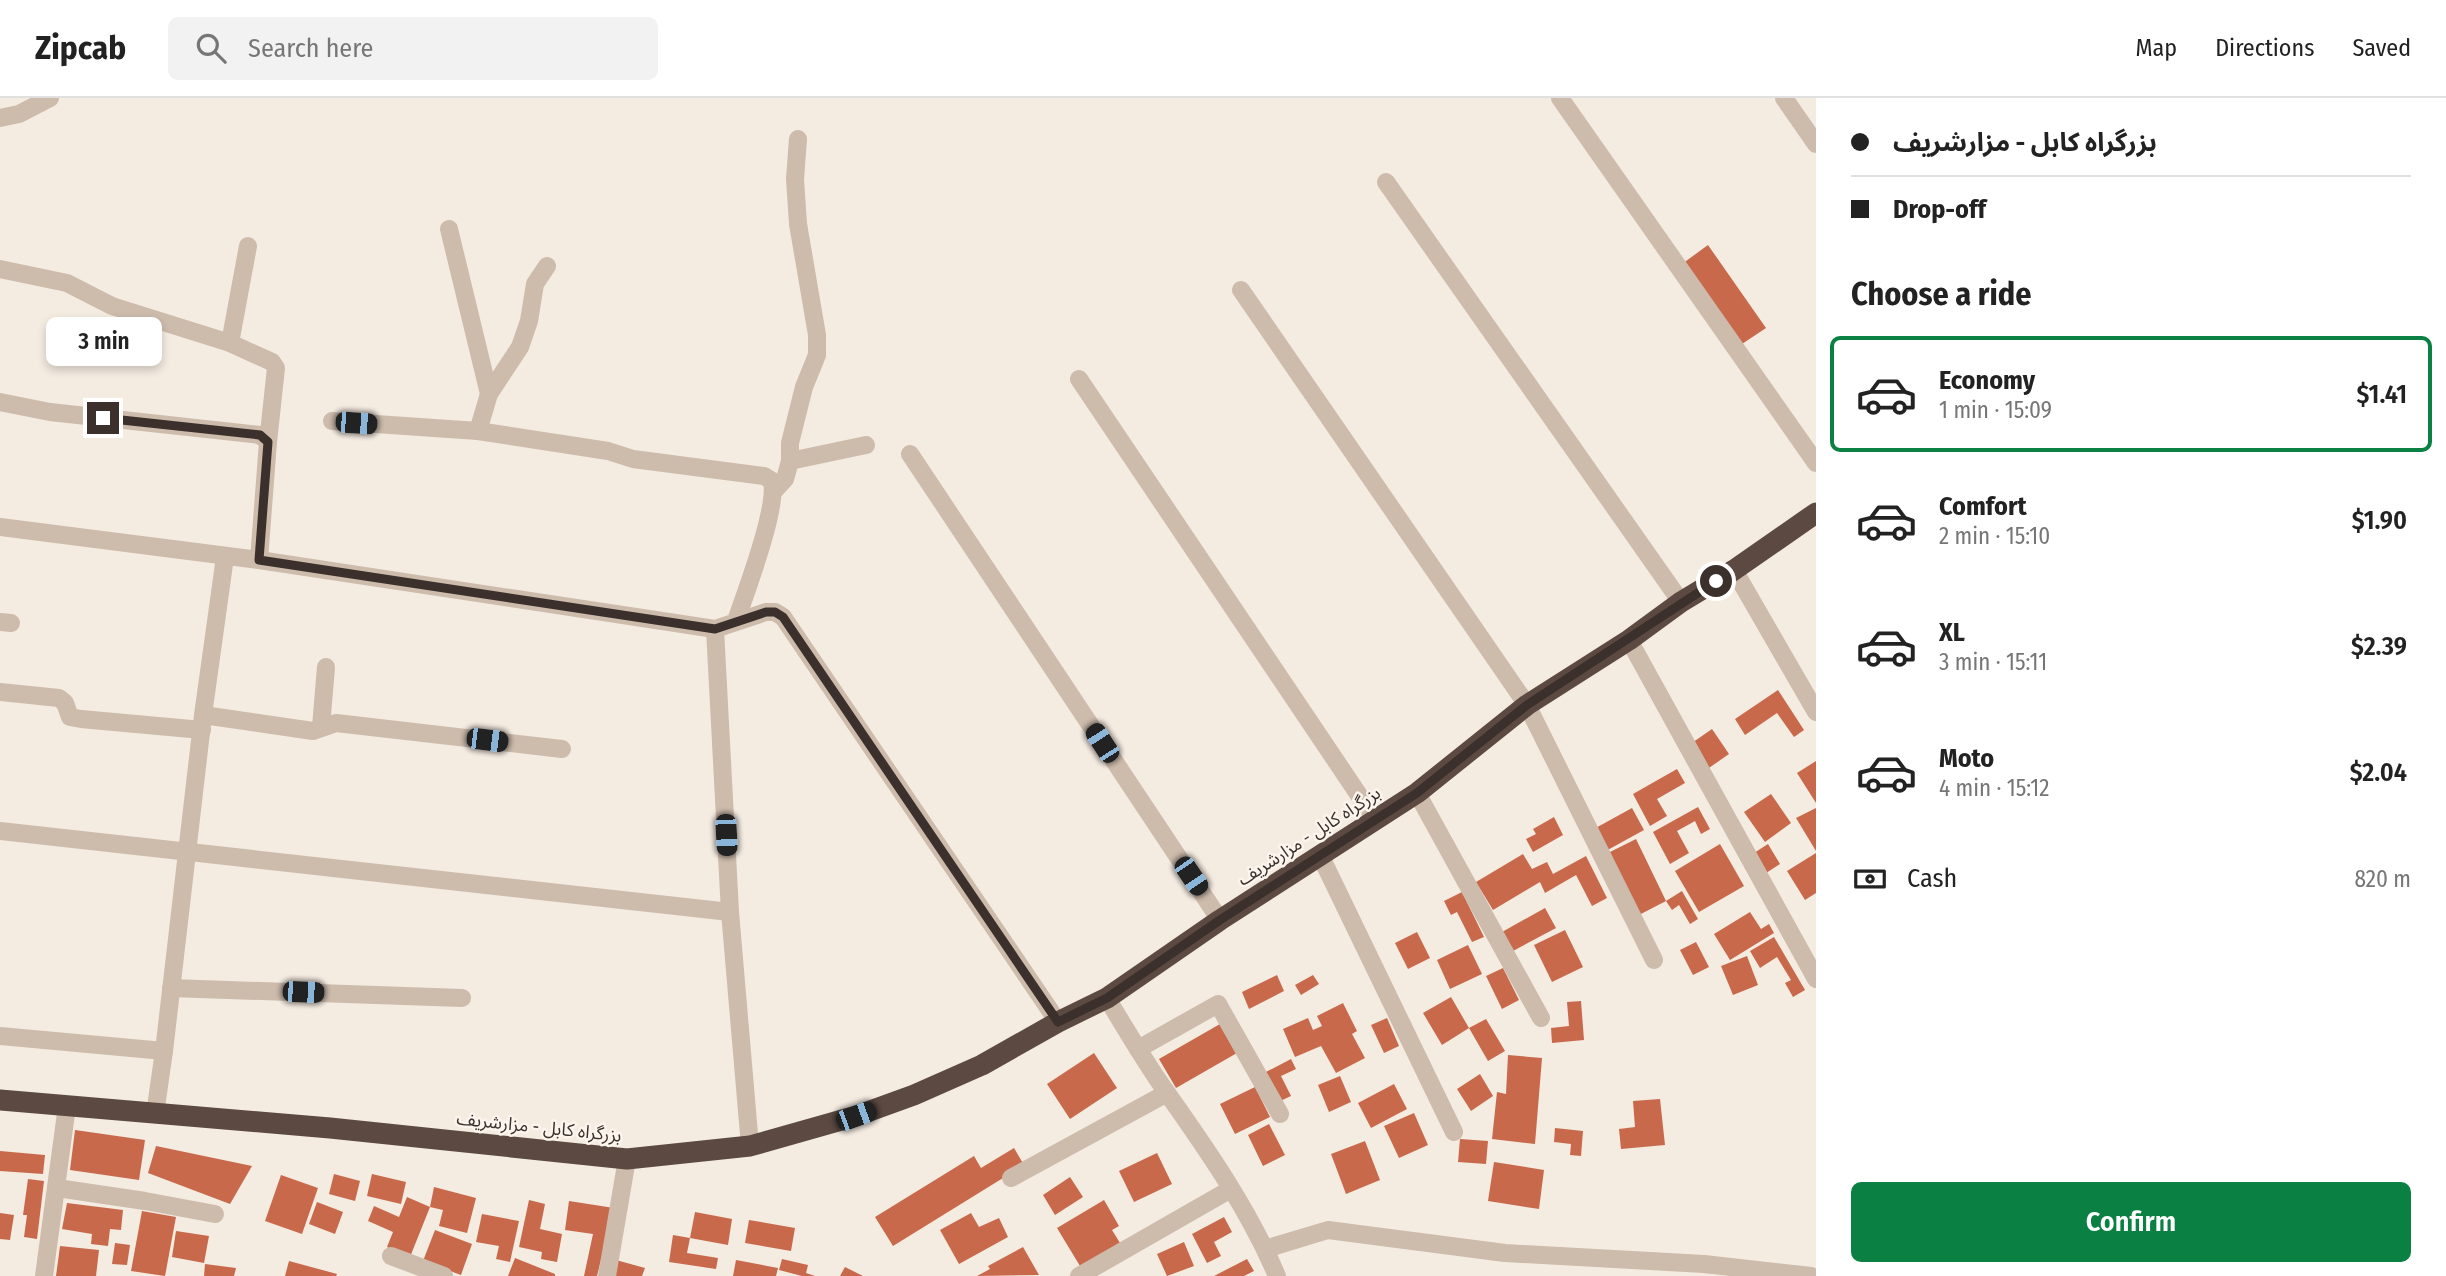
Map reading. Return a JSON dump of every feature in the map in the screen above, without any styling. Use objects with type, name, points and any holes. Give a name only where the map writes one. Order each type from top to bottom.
[{"type":"highway","name":"بزرگراه کابل - مزارشریف","points":[[0,1100],[330,1128],[627,1160],[750,1146],[856,1116],[914,1095],[982,1065],[1107,998],[1220,920],[1417,793],[1527,705],[1629,640],[1681,602],[1734,570],[1816,513]]},
{"type":"street","points":[[0,118],[19,114],[50,98]]},
{"type":"street","points":[[1560,98],[1816,463]]},
{"type":"street","points":[[1784,98],[1816,144]]},
{"type":"street","points":[[774,491],[785,479],[790,461],[790,443],[804,387],[817,355],[817,335],[798,224],[795,179],[798,139]]},
{"type":"street","points":[[1386,182],[1681,602]]},
{"type":"street","points":[[449,229],[489,394]]},
{"type":"street","points":[[230,343],[248,246]]},
{"type":"street","points":[[478,431],[489,394],[520,346],[529,321],[535,284],[547,266]]},
{"type":"street","points":[[0,269],[67,283],[112,306],[230,343],[275,365],[259,560]]},
{"type":"street","points":[[1241,290],[1527,705],[1654,960]]},
{"type":"street","points":[[1079,379],[1375,818]]},
{"type":"street","points":[[0,402],[50,412],[260,435],[268,442]]},
{"type":"street","points":[[332,421],[478,431],[608,451],[633,458],[764,476],[772,481],[774,491],[769,516],[736,621]]},
{"type":"street","points":[[790,461],[866,445]]},
{"type":"street","points":[[910,454],[1220,920]]},
{"type":"street","points":[[0,527],[259,560],[715,629],[766,612],[775,612],[783,617],[1058,1022]]},
{"type":"street","points":[[155,1114],[202,723],[225,557]]},
{"type":"street","points":[[1734,570],[1816,712]]},
{"type":"street","points":[[715,629],[730,912],[750,1146]]},
{"type":"street","points":[[1629,640],[1816,979]]},
{"type":"street","points":[[321,727],[326,667]]},
{"type":"street","points":[[0,692],[59,698],[65,703],[70,717],[81,719],[313,730],[336,723],[562,749]]},
{"type":"street","points":[[1417,793],[1541,1018]]},
{"type":"street","points":[[0,831],[187,854],[730,912]]},
{"type":"street","points":[[1321,856],[1454,1132]]},
{"type":"street","points":[[171,988],[462,998]]},
{"type":"street","points":[[1107,998],[1231,1189],[1277,1276]]},
{"type":"street","points":[[1138,1049],[1218,1004],[1280,1114]]},
{"type":"street","points":[[0,1035],[164,1051]]},
{"type":"street","points":[[1011,1178],[1167,1093]]},
{"type":"street","points":[[44,1276],[67,1105]]},
{"type":"street","points":[[607,1276],[627,1160]]},
{"type":"street","points":[[57,1188],[145,1200],[215,1214]]},
{"type":"street","points":[[1079,1276],[1231,1189]]},
{"type":"street","points":[[1265,1249],[1328,1230],[1505,1253],[1704,1264],[1811,1276]]},
{"type":"street","points":[[391,1256],[444,1276]]},
{"type":"building","points":[[1708,245],[1766,328],[1739,346],[1682,264]]},
{"type":"building","points":[[1778,690],[1804,730],[1794,737],[1777,713],[1745,735],[1735,719]]},
{"type":"building","points":[[1712,729],[1729,754],[1706,770],[1689,745]]},
{"type":"building","points":[[1816,761],[1816,803],[1797,773]]},
{"type":"building","points":[[1677,769],[1685,783],[1657,799],[1667,816],[1650,826],[1633,794]]},
{"type":"building","points":[[1771,794],[1791,823],[1765,842],[1744,812]]},
{"type":"building","points":[[1698,807],[1710,829],[1701,834],[1695,821],[1677,831],[1689,853],[1670,864],[1653,832]]},
{"type":"building","points":[[1632,808],[1644,830],[1604,852],[1592,830]]},
{"type":"building","points":[[1816,808],[1816,851],[1796,818]]},
{"type":"building","points":[[1554,817],[1563,835],[1533,852],[1526,839],[1536,834],[1533,829]]},
{"type":"building","points":[[1636,839],[1666,901],[1637,916],[1606,854]]},
{"type":"building","points":[[1720,844],[1744,886],[1699,912],[1675,871]]},
{"type":"building","points":[[1768,844],[1780,864],[1766,873],[1754,853]]},
{"type":"building","points":[[1816,853],[1816,893],[1805,900],[1787,871]]},
{"type":"building","points":[[1523,854],[1532,869],[1547,862],[1553,874],[1586,856],[1607,898],[1592,906],[1576,875],[1545,893],[1540,882],[1493,910],[1476,882]]},
{"type":"building","points":[[1682,891],[1698,919],[1690,924],[1679,905],[1672,910],[1666,901]]},
{"type":"building","points":[[1462,892],[1484,937],[1472,942],[1457,912],[1451,915],[1444,901]]},
{"type":"building","points":[[1545,908],[1556,928],[1513,951],[1502,932]]},
{"type":"building","points":[[1750,912],[1761,929],[1769,924],[1774,933],[1730,960],[1714,934]]},
{"type":"building","points":[[1565,930],[1583,967],[1552,982],[1534,945]]},
{"type":"building","points":[[1417,932],[1430,958],[1408,969],[1395,943]]},
{"type":"building","points":[[1774,937],[1805,990],[1793,997],[1785,983],[1791,980],[1777,957],[1760,968],[1750,951]]},
{"type":"building","points":[[1696,942],[1709,967],[1693,975],[1680,950]]},
{"type":"building","points":[[1468,945],[1482,974],[1450,989],[1437,960]]},
{"type":"building","points":[[1747,956],[1758,985],[1733,995],[1721,966]]},
{"type":"building","points":[[1503,968],[1519,1000],[1502,1009],[1486,976]]},
{"type":"building","points":[[1277,975],[1284,991],[1249,1009],[1242,992]]},
{"type":"building","points":[[1313,975],[1319,984],[1301,995],[1295,985]]},
{"type":"building","points":[[1451,997],[1469,1028],[1442,1045],[1423,1013]]},
{"type":"building","points":[[1581,1001],[1584,1040],[1552,1043],[1551,1028],[1569,1026],[1567,1002]]},
{"type":"building","points":[[1343,1003],[1357,1031],[1352,1034],[1365,1058],[1336,1073],[1321,1046],[1295,1057],[1283,1029],[1308,1018],[1313,1030],[1322,1026],[1317,1016]]},
{"type":"building","points":[[1387,1018],[1399,1046],[1384,1053],[1371,1025]]},
{"type":"building","points":[[1486,1019],[1505,1051],[1488,1061],[1469,1028]]},
{"type":"building","points":[[1220,1024],[1237,1053],[1176,1088],[1159,1059]]},
{"type":"building","points":[[1094,1053],[1117,1088],[1070,1119],[1047,1084]]},
{"type":"building","points":[[1508,1055],[1542,1058],[1535,1144],[1492,1139],[1497,1092],[1506,1094]]},
{"type":"building","points":[[1291,1059],[1296,1069],[1281,1076],[1291,1096],[1278,1102],[1264,1073]]},
{"type":"building","points":[[1480,1074],[1493,1096],[1471,1111],[1457,1089]]},
{"type":"building","points":[[1340,1076],[1351,1102],[1329,1112],[1318,1085]]},
{"type":"building","points":[[1394,1084],[1407,1109],[1371,1128],[1358,1103]]},
{"type":"building","points":[[1255,1087],[1270,1117],[1235,1134],[1220,1104]]},
{"type":"building","points":[[1660,1099],[1665,1145],[1621,1149],[1619,1129],[1635,1127],[1633,1101]]},
{"type":"building","points":[[1414,1113],[1428,1145],[1399,1158],[1384,1126]]},
{"type":"building","points":[[1269,1124],[1285,1155],[1263,1166],[1248,1135]]},
{"type":"building","points":[[1555,1128],[1583,1131],[1581,1156],[1570,1155],[1571,1144],[1554,1142]]},
{"type":"building","points":[[75,1130],[145,1140],[139,1180],[70,1170]]},
{"type":"building","points":[[1460,1139],[1488,1141],[1486,1164],[1458,1162]]},
{"type":"building","points":[[1365,1141],[1380,1180],[1346,1194],[1331,1154]]},
{"type":"building","points":[[156,1146],[252,1166],[230,1204],[148,1173]]},
{"type":"building","points":[[1014,1148],[1024,1165],[893,1246],[875,1217],[974,1156],[981,1168]]},
{"type":"building","points":[[0,1151],[45,1155],[43,1174],[0,1171]]},
{"type":"building","points":[[1157,1153],[1172,1184],[1134,1202],[1119,1171]]},
{"type":"building","points":[[1494,1162],[1544,1170],[1539,1209],[1488,1201]]},
{"type":"building","points":[[334,1174],[360,1181],[355,1201],[329,1194]]},
{"type":"building","points":[[372,1174],[406,1182],[401,1204],[367,1196]]},
{"type":"building","points":[[281,1175],[318,1188],[302,1234],[265,1221]]},
{"type":"building","points":[[1070,1177],[1083,1197],[1055,1215],[1043,1195]]},
{"type":"building","points":[[28,1179],[44,1181],[37,1239],[24,1237],[27,1215],[23,1215]]},
{"type":"building","points":[[434,1187],[476,1198],[467,1233],[439,1226],[443,1210],[430,1207]]},
{"type":"building","points":[[407,1197],[430,1207],[410,1257],[387,1247],[393,1232],[368,1221],[374,1206],[399,1217]]},
{"type":"building","points":[[529,1200],[545,1204],[540,1229],[562,1234],[557,1262],[541,1259],[542,1252],[519,1247]]},
{"type":"building","points":[[1104,1200],[1119,1226],[1112,1230],[1120,1243],[1080,1266],[1057,1228]]},
{"type":"building","points":[[569,1201],[614,1208],[597,1276],[584,1276],[593,1234],[565,1230]]},
{"type":"building","points":[[317,1202],[343,1212],[335,1234],[309,1224]]},
{"type":"building","points":[[67,1203],[123,1210],[121,1230],[110,1229],[108,1246],[91,1244],[92,1234],[62,1229]]},
{"type":"building","points":[[142,1211],[176,1217],[165,1276],[131,1271]]},
{"type":"building","points":[[695,1212],[732,1219],[728,1245],[690,1238]]},
{"type":"building","points":[[0,1213],[14,1215],[10,1240],[0,1239]]},
{"type":"building","points":[[971,1213],[979,1227],[999,1218],[1008,1237],[959,1264],[940,1230]]},
{"type":"building","points":[[482,1214],[519,1221],[510,1262],[496,1259],[499,1246],[476,1242]]},
{"type":"building","points":[[1224,1217],[1232,1232],[1214,1242],[1221,1256],[1207,1263],[1192,1234]]},
{"type":"building","points":[[749,1220],[795,1228],[791,1251],[745,1243]]},
{"type":"building","points":[[435,1230],[472,1244],[461,1275],[423,1261]]},
{"type":"building","points":[[176,1231],[209,1236],[204,1263],[172,1257]]},
{"type":"building","points":[[673,1235],[690,1238],[687,1253],[718,1258],[716,1269],[669,1262]]},
{"type":"building","points":[[1184,1242],[1194,1266],[1167,1276],[1157,1254]]},
{"type":"building","points":[[115,1243],[130,1245],[127,1265],[112,1264]]},
{"type":"building","points":[[60,1246],[99,1250],[96,1276],[56,1276]]},
{"type":"building","points":[[1023,1247],[1039,1275],[977,1276],[990,1269],[988,1266]]},
{"type":"building","points":[[515,1258],[555,1274],[555,1276],[508,1276]]},
{"type":"building","points":[[782,1259],[808,1265],[806,1273],[815,1276],[802,1276],[779,1270]]},
{"type":"building","points":[[1247,1259],[1254,1271],[1244,1276],[1214,1276]]},
{"type":"building","points":[[616,1260],[645,1268],[642,1276],[611,1276]]},
{"type":"building","points":[[736,1260],[778,1268],[776,1276],[733,1276]]},
{"type":"building","points":[[289,1261],[337,1274],[285,1276]]},
{"type":"building","points":[[205,1264],[236,1268],[234,1276],[204,1276]]},
{"type":"building","points":[[845,1267],[863,1276],[840,1276]]},
{"type":"route","points":[[103,418],[260,435],[265,438],[268,442],[259,560],[715,629],[766,612],[775,612],[783,617],[1058,1022],[1107,998],[1220,920],[1417,793],[1527,705],[1716,581]]}]
